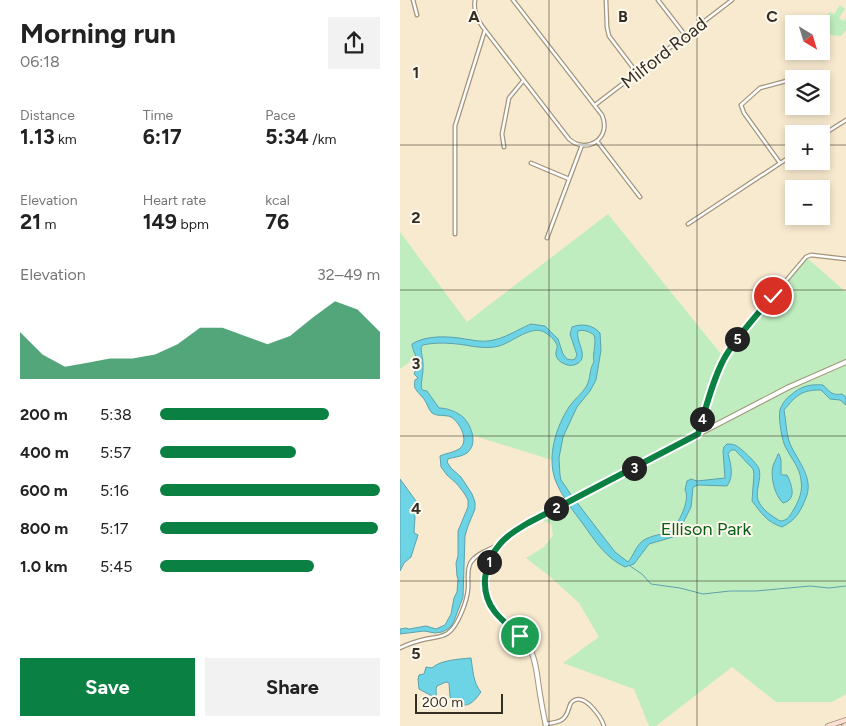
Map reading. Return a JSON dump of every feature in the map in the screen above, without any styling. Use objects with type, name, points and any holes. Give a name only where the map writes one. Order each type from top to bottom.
[{"type":"main road","points":[[828,726],[846,720]]},
{"type":"street","points":[[413,0],[417,15]]},
{"type":"street","points":[[475,0],[476,14],[484,30],[569,139],[582,145],[597,141],[604,132],[605,125],[602,115],[513,0]]},
{"type":"street","points":[[606,0],[609,36],[637,73]]},
{"type":"street","points":[[658,0],[685,36]]},
{"type":"street","name":"Milford Road","points":[[595,105],[732,0]]},
{"type":"street","points":[[455,234],[456,126],[484,30]]},
{"type":"street","points":[[504,147],[502,134],[509,98],[523,81]]},
{"type":"street","points":[[780,163],[744,113],[741,105],[760,88],[785,81]]},
{"type":"street","points":[[830,130],[846,120]]},
{"type":"street","points":[[597,141],[640,197]]},
{"type":"street","points":[[546,238],[582,145]]},
{"type":"street","points":[[688,224],[785,160]]},
{"type":"street","points":[[530,163],[569,179]]},
{"type":"street","points":[[698,434],[724,358],[734,342],[806,257],[811,255],[846,260]]},
{"type":"street","points":[[400,648],[426,639],[441,637],[451,630],[458,619],[466,599],[468,568],[471,561],[500,544],[520,527],[789,387],[846,362]]},
{"type":"street","points":[[500,544],[491,556],[486,571],[484,580],[486,594],[495,613],[529,646],[537,675],[545,725],[564,719],[572,701],[578,699],[595,710],[604,726]]},
{"type":"green space","points":[[840,5],[845,9],[839,18],[844,21],[846,18],[846,30],[841,36],[830,35],[830,15],[827,15],[830,12],[834,14]]},
{"type":"green space","name":"Ellison Park","points":[[608,214],[725,359],[735,343],[807,258],[846,292],[846,694],[832,702],[776,702],[732,667],[656,726],[649,726],[634,689],[563,663],[599,637],[579,603],[526,558],[544,547],[553,535],[551,524],[541,520],[568,504],[555,481],[552,460],[462,432],[456,421],[451,417],[438,416],[433,413],[424,398],[417,391],[415,380],[418,378],[414,374],[418,365],[416,357],[400,369],[400,232],[467,322]]},
{"type":"water","points":[[531,324],[545,326],[558,339],[563,354],[567,359],[572,360],[577,355],[570,334],[572,327],[587,326],[594,328],[600,333],[601,350],[596,380],[577,407],[563,437],[559,458],[560,475],[561,480],[572,496],[615,552],[628,562],[641,542],[670,531],[677,524],[685,506],[687,481],[691,479],[697,481],[725,478],[723,451],[727,444],[737,446],[758,467],[760,477],[757,496],[762,507],[780,521],[787,519],[799,499],[801,484],[799,471],[783,441],[780,410],[784,401],[798,389],[810,385],[823,385],[833,394],[842,394],[846,397],[846,405],[840,400],[830,399],[821,390],[814,390],[800,394],[784,410],[789,441],[808,481],[807,495],[801,509],[789,523],[782,527],[777,525],[765,517],[759,510],[752,501],[753,469],[735,450],[731,450],[728,454],[731,475],[727,486],[698,485],[693,487],[691,507],[681,527],[673,537],[649,544],[634,564],[625,567],[612,559],[592,537],[557,485],[553,470],[552,451],[560,423],[573,401],[584,390],[589,381],[594,362],[594,335],[582,330],[578,331],[582,359],[574,365],[558,360],[556,343],[550,336],[537,330],[495,347],[444,343],[423,345],[421,347],[423,366],[422,390],[427,391],[439,408],[462,416],[473,436],[472,445],[467,453],[448,459],[447,462],[461,477],[472,494],[475,509],[465,536],[463,597],[452,625],[442,632],[424,631],[400,634],[400,629],[406,628],[426,626],[436,629],[445,625],[451,614],[457,592],[458,531],[468,507],[468,500],[464,493],[441,467],[440,456],[459,449],[464,442],[464,437],[458,423],[451,417],[432,413],[416,390],[414,386],[415,380],[418,378],[414,374],[417,363],[412,344],[424,339],[438,337],[480,341],[494,340]]},
{"type":"water","points":[[778,454],[781,460],[781,474],[787,475],[792,492],[790,499],[783,503],[776,491],[772,475],[773,466]]},
{"type":"water","points":[[400,479],[416,501],[414,533],[418,535],[411,557],[404,563],[400,571]]},
{"type":"water","points":[[471,658],[475,680],[481,692],[469,704],[462,705],[452,701],[449,683],[446,682],[437,686],[436,696],[432,696],[419,689],[419,675],[424,674],[426,667],[432,668],[456,659]]},
{"type":"waterway","points":[[630,566],[642,574],[651,584],[680,588],[703,594],[810,586],[829,588],[846,586]]},
{"type":"route","points":[[520,636],[495,613],[486,594],[484,580],[488,563],[495,550],[520,527],[698,434],[724,358],[734,342],[773,296]]}]
